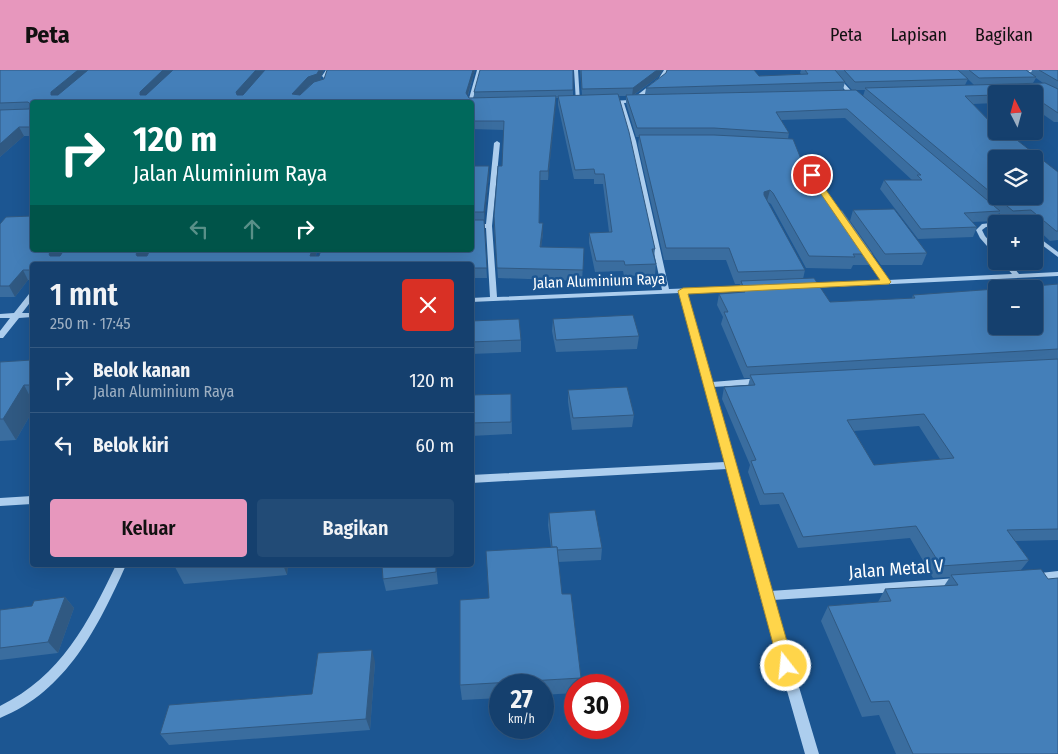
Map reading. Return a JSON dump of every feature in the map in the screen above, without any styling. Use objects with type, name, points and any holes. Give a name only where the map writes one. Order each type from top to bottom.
[{"type":"street","points":[[316,86],[322,85],[328,70]]},
{"type":"street","points":[[471,100],[479,70]]},
{"type":"street","points":[[576,70],[578,102]]},
{"type":"street","points":[[631,101],[661,79],[666,70]]},
{"type":"street","points":[[830,70],[854,95],[842,95]]},
{"type":"street","points":[[1018,71],[1058,70]]},
{"type":"street","points":[[1018,71],[1027,77]]},
{"type":"street","points":[[621,101],[633,141],[666,292]]},
{"type":"street","points":[[604,102],[641,101]]},
{"type":"street","points":[[568,102],[587,102]]},
{"type":"street","points":[[474,103],[481,104]]},
{"type":"street","points":[[633,141],[642,141]]},
{"type":"street","points":[[494,299],[488,226],[497,144]]},
{"type":"street","points":[[983,206],[994,215]]},
{"type":"street","points":[[988,225],[984,225],[979,230],[988,244]]},
{"type":"street","points":[[474,226],[488,226]]},
{"type":"street","points":[[1043,243],[1058,255]]},
{"type":"street","points":[[859,244],[886,282]]},
{"type":"street","points":[[1012,270],[1018,276]]},
{"type":"street","points":[[800,286],[808,282],[886,282],[1058,274]]},
{"type":"street","name":"Jalan Aluminium Raya","points":[[474,300],[761,288]]},
{"type":"street","points":[[683,291],[766,596],[812,754]]},
{"type":"street","points":[[0,336],[30,298]]},
{"type":"street","points":[[0,316],[30,315]]},
{"type":"street","points":[[707,384],[775,381]]},
{"type":"street","points":[[474,479],[731,465]]},
{"type":"street","points":[[0,502],[30,500]]},
{"type":"street","points":[[0,712],[28,697],[48,682],[64,664],[84,639],[120,567]]},
{"type":"street","points":[[1029,578],[1058,576]]},
{"type":"street","name":"Jalan Metal V","points":[[766,596],[970,582]]},
{"type":"building","points":[[0,70],[78,70],[51,92],[51,95],[58,95],[88,70],[163,70],[140,92],[140,95],[146,95],[173,70],[256,70],[236,92],[237,95],[243,95],[265,70],[319,70],[317,74],[308,77],[292,94],[300,95],[314,82],[324,79],[327,70],[473,70],[466,93],[469,98],[556,96],[548,171],[540,171],[539,223],[543,223],[540,247],[584,248],[583,270],[497,268],[494,216],[498,166],[502,166],[504,121],[474,121],[474,100],[30,100],[30,104],[28,102],[0,103]]},
{"type":"building","points":[[480,70],[573,70],[573,90],[474,92]]},
{"type":"building","points":[[581,70],[657,70],[633,88],[582,89]]},
{"type":"building","points":[[667,70],[754,70],[759,76],[808,74],[805,70],[835,70],[845,82],[646,88],[666,73]]},
{"type":"building","points":[[844,70],[958,70],[968,79],[855,82]]},
{"type":"building","points":[[969,70],[1026,70],[1036,77],[979,78]]},
{"type":"building","points":[[1039,70],[1058,70],[1058,81]]},
{"type":"building","points":[[1045,83],[1058,89],[1058,113],[1043,103],[1043,85],[988,85],[988,95],[965,96],[988,120],[988,140],[1017,140],[1030,150],[988,150],[988,190],[865,88]]},
{"type":"building","points":[[856,90],[988,201],[988,205],[993,205],[1000,211],[964,213],[977,227],[921,229],[884,180],[922,180],[917,175],[921,175],[847,109],[776,112],[789,133],[714,128],[637,128],[626,95]]},
{"type":"building","points":[[618,94],[629,132],[655,249],[652,249],[656,264],[625,265],[624,261],[596,261],[589,233],[612,232],[604,174],[595,174],[594,169],[575,170],[558,96]]},
{"type":"building","points":[[30,104],[30,127],[19,127],[0,144],[0,110],[29,109]]},
{"type":"building","points":[[639,135],[714,135],[793,139],[809,179],[815,179],[839,210],[842,210],[873,254],[853,254],[855,257],[809,256],[770,190],[764,192],[764,195],[805,270],[738,272],[729,248],[666,248]]},
{"type":"building","points":[[1043,160],[1058,172],[1058,231],[1043,220],[1043,215],[1037,215],[1031,210],[1013,211],[1006,205],[1043,205]]},
{"type":"building","points":[[474,166],[489,166],[484,212],[474,212]]},
{"type":"building","points":[[894,209],[927,253],[885,254],[853,210]]},
{"type":"building","points":[[30,216],[30,252],[50,252],[50,256],[60,256],[63,252],[138,252],[137,256],[147,256],[149,252],[311,252],[310,256],[319,256],[320,252],[474,252],[474,220],[484,220],[487,268],[474,268],[474,262],[30,262],[30,270],[23,270],[9,286],[0,286],[0,224],[6,217]]},
{"type":"building","points":[[814,278],[830,302],[915,298],[913,295],[988,290],[988,335],[1043,335],[1043,285],[1058,284],[1058,349],[747,367],[724,312],[728,312],[719,294],[745,292],[741,281]]},
{"type":"building","points":[[633,315],[639,336],[556,340],[553,319]]},
{"type":"building","points":[[519,319],[521,340],[474,342],[474,321]]},
{"type":"building","points":[[1058,359],[1058,529],[1007,530],[1029,560],[941,566],[916,526],[803,537],[783,493],[764,494],[751,461],[756,460],[724,387],[755,385],[750,375]],"holes":[[[924,414],[954,458],[874,465],[847,420]]]},
{"type":"building","points":[[30,360],[30,385],[24,385],[3,419],[0,419],[0,362]]},
{"type":"building","points":[[627,387],[634,415],[573,418],[568,390]]},
{"type":"building","points":[[511,394],[511,422],[474,423],[474,395]]},
{"type":"building","points":[[595,510],[602,548],[557,550],[557,547],[552,547],[549,513]]},
{"type":"building","points":[[557,547],[562,594],[571,594],[581,674],[564,674],[564,679],[554,680],[554,674],[489,674],[489,683],[460,685],[460,600],[489,598],[486,551]]},
{"type":"building","points":[[382,567],[436,567],[436,572],[383,579]]},
{"type":"building","points":[[1041,569],[1048,579],[1058,578],[1058,754],[913,754],[889,701],[871,702],[828,606],[891,601],[885,589],[958,585],[951,575]]},
{"type":"building","points":[[65,597],[48,642],[0,648],[0,610],[32,606],[34,601]]},
{"type":"building","points":[[372,650],[366,719],[160,734],[169,705],[312,694],[318,653]]},
{"type":"route","points":[[786,666],[683,291],[886,282],[812,175]]}]
